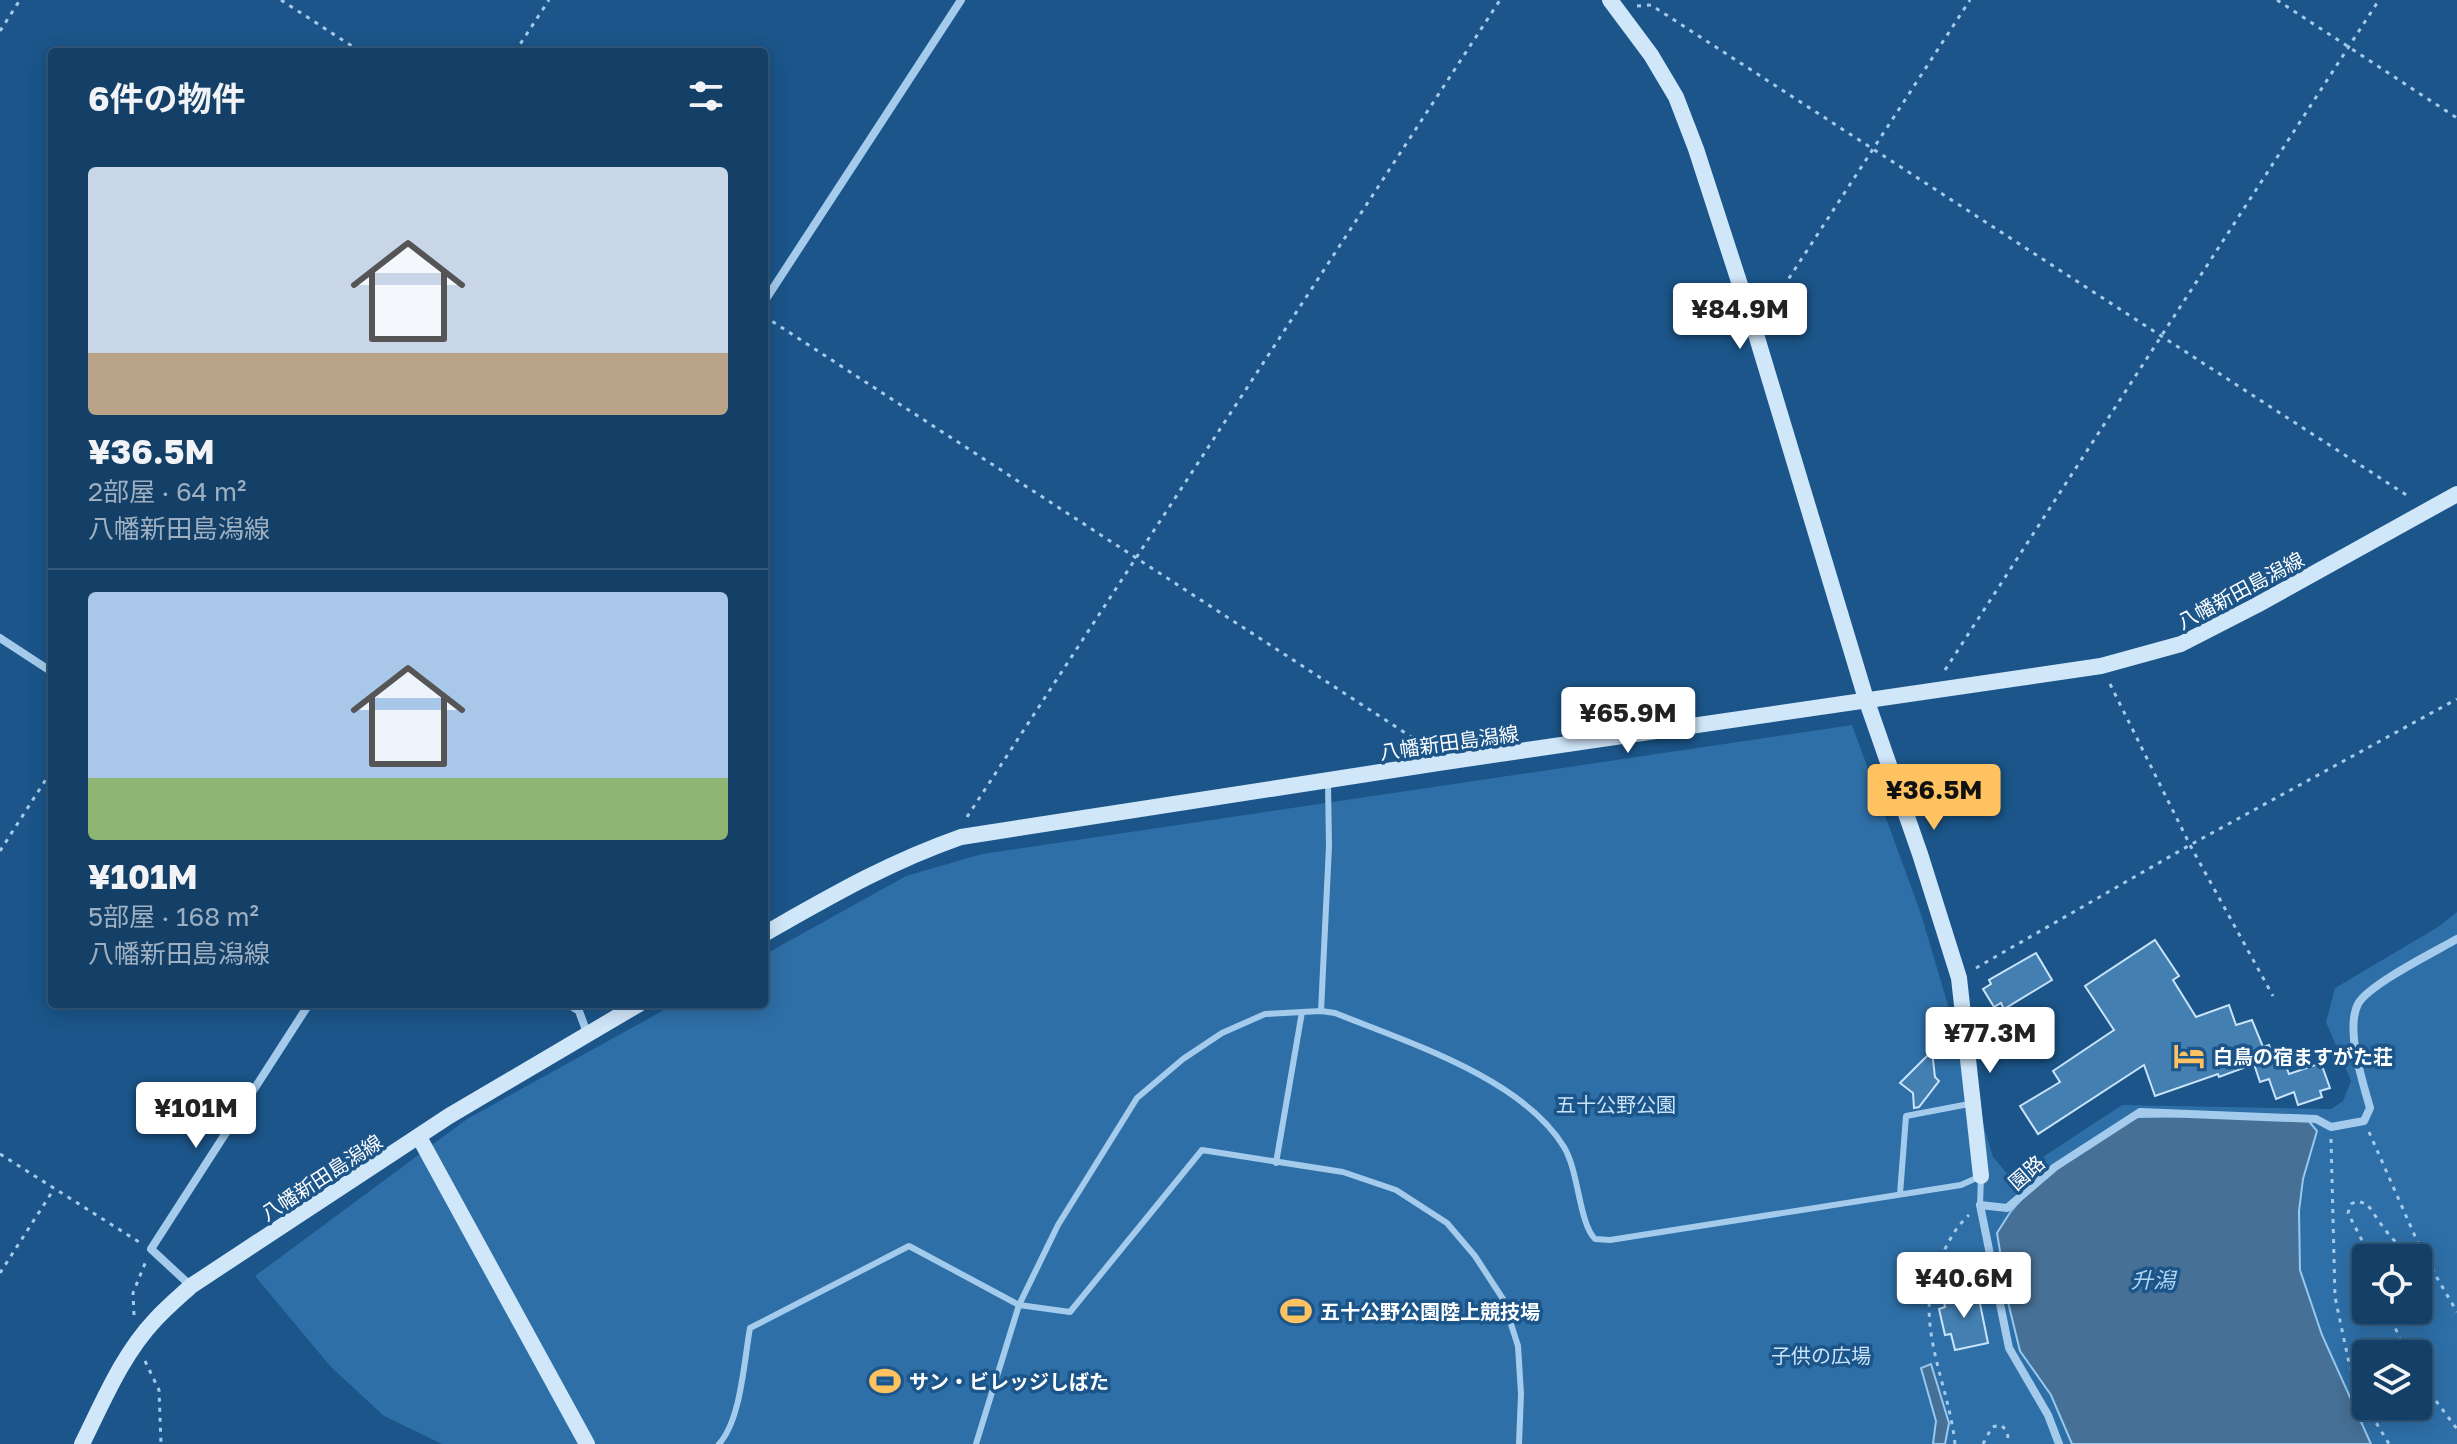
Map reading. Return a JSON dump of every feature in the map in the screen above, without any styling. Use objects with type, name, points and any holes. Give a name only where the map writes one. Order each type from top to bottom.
[{"type":"main road","points":[[1613,4],[1651,55],[1676,97],[1696,149],[1755,331],[1866,699],[1959,978],[1981,1176]]},
{"type":"main road","name":"八幡新田島潟線","points":[[768,932],[866,876],[912,854],[961,837],[1438,763],[2101,666],[2181,644],[2457,494]]},
{"type":"main road","name":"八幡新田島潟線","points":[[82,1444],[137,1343],[154,1321],[191,1286],[449,1116],[632,1008]]},
{"type":"main road","points":[[419,1137],[587,1444]]},
{"type":"street","points":[[768,296],[961,0]]},
{"type":"street","points":[[0,638],[48,669]]},
{"type":"street","points":[[2364,1121],[2370,1108],[2358,1064],[2354,1028],[2358,1004],[2373,988],[2457,939]]},
{"type":"street","points":[[191,1286],[151,1249],[306,1008]]},
{"type":"street","points":[[574,1008],[579,1011],[587,1033]]},
{"type":"street","name":"園路","points":[[1980,1205],[2007,1208],[2055,1167],[2140,1112],[2316,1119],[2331,1127],[2364,1121]]},
{"type":"street","points":[[1980,1205],[2009,1348],[2048,1415],[2059,1444]]},
{"type":"lane","points":[[1321,1011],[1329,846],[1328,780]]},
{"type":"lane","points":[[1276,1163],[1302,1012]]},
{"type":"lane","points":[[976,1444],[1019,1305],[1058,1225],[1137,1098],[1183,1059],[1222,1033],[1265,1014],[1335,1013],[1466,1067],[1520,1101],[1565,1148],[1576,1175],[1588,1232],[1595,1239],[1610,1240],[1961,1185],[1981,1176],[1980,1205]]},
{"type":"lane","points":[[1900,1194],[1906,1116],[1973,1103]]},
{"type":"lane","points":[[719,1444],[727,1436],[734,1416],[750,1328],[909,1246],[1019,1305],[1070,1312],[1202,1150],[1343,1172],[1396,1190],[1447,1223],[1503,1299],[1518,1346],[1521,1394],[1519,1444]]},
{"type":"path","points":[[0,31],[20,0]]},
{"type":"path","points":[[281,0],[355,48]]},
{"type":"path","points":[[518,48],[549,0]]},
{"type":"path","points":[[961,837],[969,812],[1500,0]]},
{"type":"path","points":[[1755,331],[1970,0]]},
{"type":"path","points":[[2277,0],[2457,118]]},
{"type":"path","points":[[1938,689],[1946,667],[2379,0]]},
{"type":"path","points":[[1613,4],[1651,5],[2409,495],[2422,512]]},
{"type":"path","points":[[768,319],[1424,743],[1438,763]]},
{"type":"path","points":[[2101,666],[2190,845],[2273,996]]},
{"type":"path","points":[[1959,978],[2190,845],[2457,699]]},
{"type":"path","points":[[0,851],[48,776]]},
{"type":"path","points":[[2364,1121],[2418,1244]]},
{"type":"path","points":[[2331,1127],[2335,1297],[2352,1371]]},
{"type":"path","points":[[0,1154],[151,1249],[133,1293],[137,1343],[159,1390],[161,1444]]},
{"type":"path","points":[[0,1273],[54,1189]]},
{"type":"path","points":[[2364,1244],[2348,1213],[2351,1204],[2357,1201],[2367,1204],[2398,1244]]},
{"type":"path","points":[[1955,1444],[1953,1420],[1932,1346],[1928,1302],[1933,1271],[1958,1225],[1980,1205]]},
{"type":"path","points":[[2432,1269],[2457,1312]]},
{"type":"path","points":[[2432,1396],[2457,1429]]},
{"type":"path","points":[[2374,1420],[2389,1444]]},
{"type":"path","points":[[1983,1444],[1992,1427],[2001,1425],[2007,1431],[2009,1444]]},
{"type":"green space","name":"五十公野公園","points":[[1852,725],[1921,914],[1993,1157],[2011,1178],[2122,1105],[2331,1109],[2343,1101],[2351,1081],[2326,1022],[2335,988],[2438,927],[2457,912],[2457,1444],[442,1444],[384,1416],[331,1367],[255,1276],[467,1119],[668,1008],[768,1008],[768,953],[906,876],[982,854]]},
{"type":"water","name":"升潟","points":[[2137,1117],[2307,1119],[2317,1131],[2303,1179],[2299,1211],[2300,1270],[2322,1335],[2352,1402],[2352,1420],[2360,1420],[2371,1444],[2072,1444],[2051,1395],[2020,1351],[1997,1233],[2011,1211],[2043,1175]]},
{"type":"water","points":[[1931,1364],[1949,1423],[1945,1444],[1933,1444],[1936,1421],[1921,1368]]},
{"type":"building","points":[[2155,940],[2179,976],[2173,980],[2196,1017],[2229,1005],[2236,1025],[2252,1020],[2263,1047],[2269,1045],[2273,1056],[2281,1053],[2289,1074],[2321,1063],[2330,1088],[2320,1091],[2322,1097],[2298,1105],[2294,1092],[2276,1099],[2269,1079],[2260,1082],[2254,1064],[2155,1096],[2144,1065],[2038,1134],[2020,1106],[2060,1082],[2053,1071],[2114,1030],[2085,986]]},
{"type":"building","points":[[2036,953],[2052,980],[2004,1009],[2001,1003],[1994,1007],[1983,989],[1991,984],[1989,980]]},
{"type":"building","points":[[1932,1051],[1935,1077],[1939,1081],[1919,1107],[1914,1108],[1913,1093],[1900,1083]]},
{"type":"building","points":[[1977,1289],[1988,1343],[1955,1350],[1951,1334],[1945,1335],[1939,1309],[1945,1307],[1943,1296]]},
{"type":"place","name":"白鳥の宿ますがた荘","points":[[2189,1056]]},
{"type":"place","name":"五十公野公園陸上競技場","points":[[1296,1311]]},
{"type":"place","name":"サン・ビレッジしばた","points":[[885,1381]]},
{"type":"park label","name":"子供の広場","points":[[1821,1355]]}]
